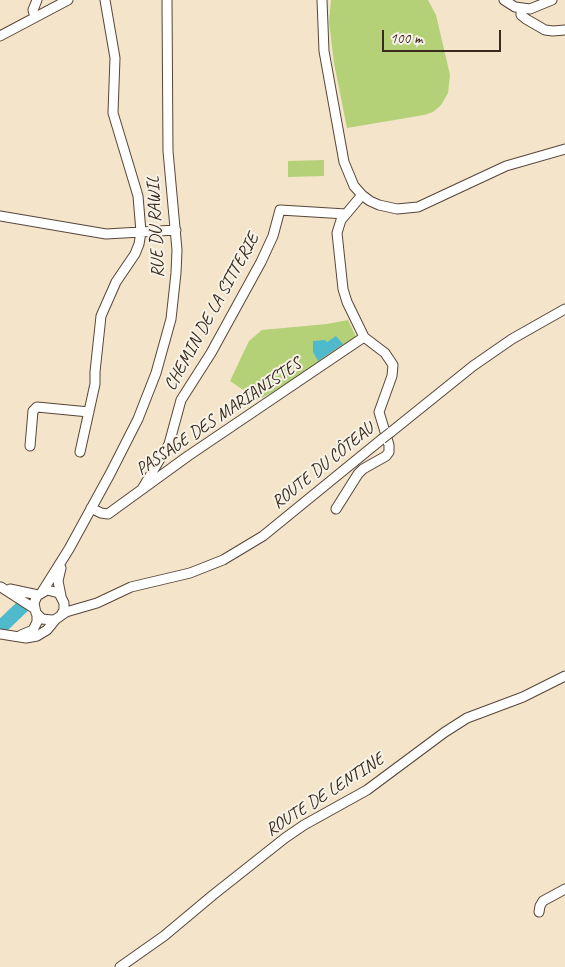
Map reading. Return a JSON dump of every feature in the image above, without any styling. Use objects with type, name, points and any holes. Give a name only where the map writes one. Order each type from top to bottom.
[{"type":"street","points":[[35,17],[33,10],[37,0]]},
{"type":"street","points":[[0,36],[68,0]]},
{"type":"street","points":[[80,452],[95,384],[101,316],[116,282],[135,254],[141,232],[138,196],[113,113],[114,58],[105,0]]},
{"type":"street","name":"RUE DU RAWIL","points":[[40,594],[69,549],[138,419],[162,354],[171,319],[177,262],[176,230],[167,143],[166,0]]},
{"type":"street","points":[[322,0],[324,52],[347,172],[354,186],[370,201],[388,208],[407,209],[418,207],[506,166],[565,149]]},
{"type":"street","points":[[504,0],[521,9],[538,7],[552,0]]},
{"type":"street","points":[[521,9],[521,14],[526,19],[545,30],[565,30]]},
{"type":"street","points":[[336,509],[363,468],[386,456],[388,452],[388,439],[379,412],[392,376],[393,365],[384,353],[364,337],[347,302],[343,289],[337,233],[341,220],[362,195]]},
{"type":"street","name":"CHEMIN DE LA SITTERIE","points":[[142,489],[170,444],[181,400],[211,353],[261,262],[280,210],[346,214]]},
{"type":"street","points":[[0,216],[85,232],[106,234],[176,230]]},
{"type":"street","name":"ROUTE DU CÔTEAU","points":[[58,617],[81,606],[97,603],[131,587],[202,569],[232,556],[263,536],[457,378],[495,350],[565,309]]},
{"type":"street","name":"PASSAGE DES MARIANISTES","points":[[91,508],[108,514],[364,337]]},
{"type":"street","points":[[30,446],[33,411],[38,407],[90,412]]},
{"type":"street","name":"RUE DU RAWIL","points":[[62,597],[58,586],[59,576],[69,549]]},
{"type":"street","points":[[0,587],[26,594],[40,594],[52,590],[81,606]]},
{"type":"street","points":[[0,587],[46,620],[58,617]]},
{"type":"street","points":[[0,634],[21,635],[30,632],[36,625],[35,600],[40,594]]},
{"type":"street","points":[[0,634],[26,638],[38,636],[47,630],[58,617],[64,607],[62,597]]},
{"type":"street","name":"ROUTE DE LENTINE","points":[[120,967],[164,936],[212,895],[285,838],[304,825],[367,790],[445,732],[467,718],[523,697],[565,676]]},
{"type":"street","points":[[539,912],[543,901],[565,889]]},
{"type":"green space","points":[[331,0],[428,0],[436,15],[450,75],[448,93],[441,105],[433,112],[424,115],[347,128],[334,63],[329,22]]},
{"type":"green space","points":[[324,160],[324,176],[288,177],[288,161]]},
{"type":"green space","points":[[348,320],[357,339],[309,372],[258,400],[230,381],[249,341],[262,330],[327,324]]},
{"type":"water","points":[[336,336],[343,344],[318,361],[313,352],[313,341],[325,340],[327,342]]},
{"type":"waterway","points":[[0,628],[23,606]]}]
